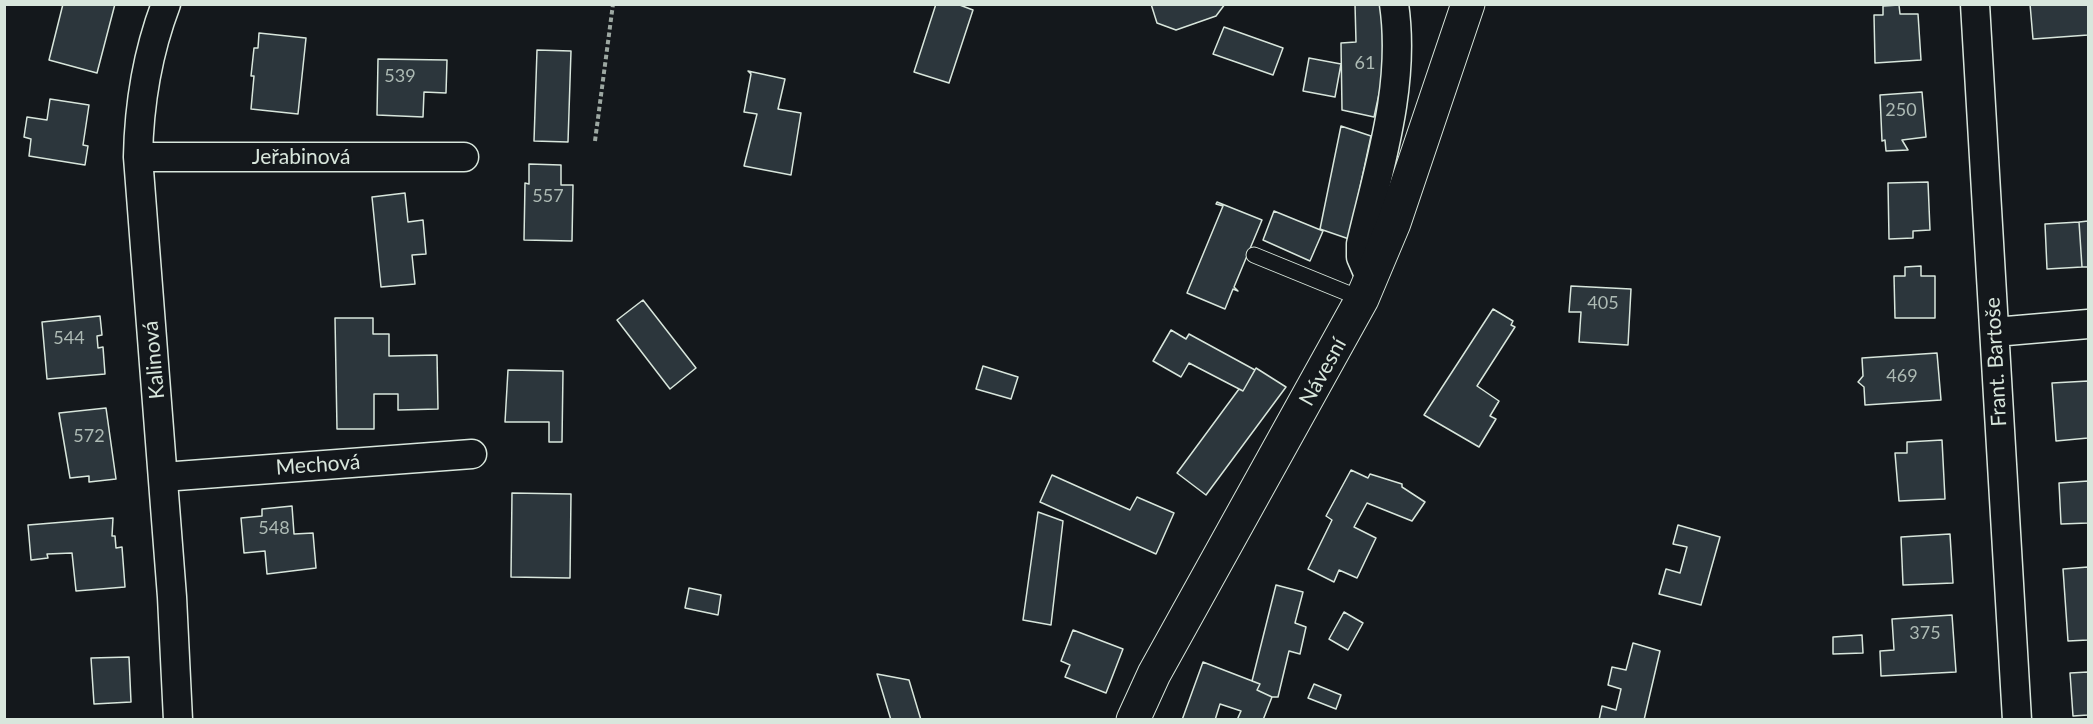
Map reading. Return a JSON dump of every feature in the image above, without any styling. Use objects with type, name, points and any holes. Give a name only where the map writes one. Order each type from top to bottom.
[{"type":"street","name":"Kalinová","points":[[166,4],[153,39],[139,112],[138,157],[163,477],[178,720]]},
{"type":"street","points":[[1367,289],[1361,244],[1394,93],[1397,50],[1394,4]]},
{"type":"street","name":"Návesní","points":[[1133,720],[1154,674],[1367,289],[1416,160],[1468,4]]},
{"type":"street","name":"Frant. Bartoše","points":[[1975,4],[2017,720]]},
{"type":"street","name":"Jeřabinová","points":[[138,157],[464,157]]},
{"type":"street","points":[[1995,332],[2088,324]]},
{"type":"street","name":"Mechová","points":[[163,477],[472,454]]},
{"type":"lane","points":[[1254,255],[1367,289]]},
{"type":"path","points":[[595,141],[613,4]]},
{"type":"building","points":[[63,4],[115,4],[97,73],[49,60]]},
{"type":"building","points":[[936,4],[957,4],[973,10],[949,83],[914,72]]},
{"type":"building","points":[[1151,4],[1225,4],[1216,16],[1176,30],[1157,23]]},
{"type":"building","points":[[1355,4],[1382,4],[1383,76],[1374,117],[1342,110],[1341,43],[1356,42]]},
{"type":"building","points":[[2030,4],[2088,4],[2088,35],[2033,39]]},
{"type":"building","points":[[1899,5],[1900,14],[1918,14],[1921,60],[1875,63],[1874,15],[1883,15],[1883,6]]},
{"type":"building","points":[[1224,27],[1283,48],[1273,75],[1213,54]]},
{"type":"building","points":[[259,33],[306,38],[298,114],[251,109],[254,76],[251,76],[254,48],[258,48]]},
{"type":"building","points":[[537,50],[571,51],[568,142],[534,141]]},
{"type":"building","points":[[1309,58],[1341,64],[1335,97],[1303,91]]},
{"type":"building","points":[[378,59],[447,60],[446,93],[424,92],[423,117],[377,115]]},
{"type":"building","points":[[748,71],[785,79],[778,109],[801,113],[791,175],[744,166],[757,114],[744,112],[751,74]]},
{"type":"building","points":[[1922,92],[1926,137],[1902,140],[1908,150],[1886,151],[1885,140],[1882,141],[1880,95]]},
{"type":"building","points":[[50,99],[89,105],[83,145],[88,146],[85,165],[29,156],[31,139],[24,137],[27,117],[47,120]]},
{"type":"building","points":[[1341,126],[1371,136],[1349,239],[1320,229]]},
{"type":"building","points":[[529,164],[561,165],[561,185],[573,185],[572,241],[524,240],[525,183],[529,184]]},
{"type":"building","points":[[1928,182],[1930,230],[1913,231],[1913,238],[1889,239],[1888,183]]},
{"type":"building","points":[[405,193],[408,222],[423,220],[426,254],[412,255],[415,284],[381,287],[372,197]]},
{"type":"building","points":[[1217,202],[1262,220],[1234,287],[1238,291],[1233,289],[1225,309],[1187,293],[1223,206],[1216,204]]},
{"type":"building","points":[[1274,211],[1323,231],[1310,261],[1263,240]]},
{"type":"building","points":[[2088,221],[2088,267],[2082,267],[2079,222]]},
{"type":"building","points":[[2079,222],[2082,267],[2047,269],[2045,224]]},
{"type":"building","points":[[1921,266],[1921,276],[1935,276],[1935,318],[1895,318],[1894,276],[1905,276],[1905,267]]},
{"type":"building","points":[[1571,286],[1631,289],[1628,345],[1579,342],[1581,312],[1569,312]]},
{"type":"building","points":[[643,300],[696,368],[670,389],[617,320]]},
{"type":"building","points":[[1493,309],[1513,321],[1511,325],[1515,327],[1477,386],[1499,401],[1490,416],[1496,419],[1479,447],[1424,415]]},
{"type":"building","points":[[100,316],[102,335],[97,336],[98,348],[103,347],[105,374],[47,379],[42,322]]},
{"type":"building","points":[[335,318],[373,318],[373,334],[389,334],[389,356],[437,355],[438,409],[398,410],[398,394],[374,394],[374,429],[337,429]]},
{"type":"building","points":[[1171,330],[1186,339],[1189,334],[1255,370],[1243,391],[1189,363],[1181,377],[1153,361]]},
{"type":"building","points":[[1937,353],[1941,400],[1865,405],[1864,387],[1858,382],[1863,376],[1862,358]]},
{"type":"building","points":[[983,366],[1018,377],[1011,399],[976,389]]},
{"type":"building","points":[[1256,368],[1286,387],[1206,495],[1177,473],[1239,389],[1243,391]]},
{"type":"building","points":[[508,370],[563,371],[562,442],[549,442],[549,422],[505,422]]},
{"type":"building","points":[[2088,381],[2088,438],[2056,441],[2052,383]]},
{"type":"building","points":[[106,408],[116,479],[89,482],[89,476],[70,478],[59,413]]},
{"type":"building","points":[[1942,440],[1945,499],[1899,501],[1895,453],[1907,453],[1907,442]]},
{"type":"building","points":[[1351,470],[1368,478],[1370,474],[1402,484],[1402,487],[1425,502],[1412,521],[1367,503],[1354,527],[1376,538],[1357,578],[1339,570],[1334,582],[1308,569],[1332,520],[1326,516]]},
{"type":"building","points":[[1052,475],[1130,510],[1137,497],[1174,513],[1156,554],[1040,502]]},
{"type":"building","points":[[2088,481],[2088,523],[2061,524],[2059,483]]},
{"type":"building","points":[[512,493],[571,494],[570,578],[511,577]]},
{"type":"building","points":[[292,506],[294,534],[313,533],[316,568],[267,574],[265,551],[244,553],[241,518],[262,516],[262,509]]},
{"type":"building","points":[[1038,512],[1063,521],[1051,625],[1023,620]]},
{"type":"building","points":[[113,518],[112,536],[115,536],[116,548],[122,547],[125,587],[76,591],[72,553],[47,554],[48,558],[31,560],[28,525]]},
{"type":"building","points":[[1678,525],[1720,537],[1701,605],[1659,594],[1666,569],[1680,573],[1687,547],[1673,544]]},
{"type":"building","points":[[1950,534],[1953,583],[1903,585],[1901,537]]},
{"type":"building","points":[[2088,567],[2088,640],[2068,641],[2063,569]]},
{"type":"building","points":[[1276,585],[1303,592],[1295,623],[1306,627],[1300,654],[1289,651],[1278,697],[1272,697],[1257,690],[1260,684],[1252,681]]},
{"type":"building","points":[[689,588],[721,595],[718,615],[685,608]]},
{"type":"building","points":[[1344,612],[1363,623],[1348,650],[1329,639]]},
{"type":"building","points":[[1952,615],[1956,672],[1881,676],[1880,651],[1894,650],[1892,619]]},
{"type":"building","points":[[1073,630],[1123,649],[1106,693],[1065,677],[1070,665],[1061,661]]},
{"type":"building","points":[[1862,635],[1863,653],[1833,654],[1833,637]]},
{"type":"building","points":[[1633,643],[1660,651],[1644,720],[1599,720],[1602,706],[1616,710],[1621,689],[1608,685],[1612,667],[1626,670]]},
{"type":"building","points":[[129,657],[131,702],[94,704],[91,658]]},
{"type":"building","points":[[1203,662],[1260,684],[1257,690],[1272,697],[1263,720],[1237,720],[1241,711],[1220,704],[1215,720],[1182,720]]},
{"type":"building","points":[[2088,672],[2088,715],[2073,716],[2070,673]]},
{"type":"building","points":[[877,674],[909,680],[921,720],[891,720]]},
{"type":"building","points":[[1314,684],[1341,695],[1336,709],[1308,698]]}]
